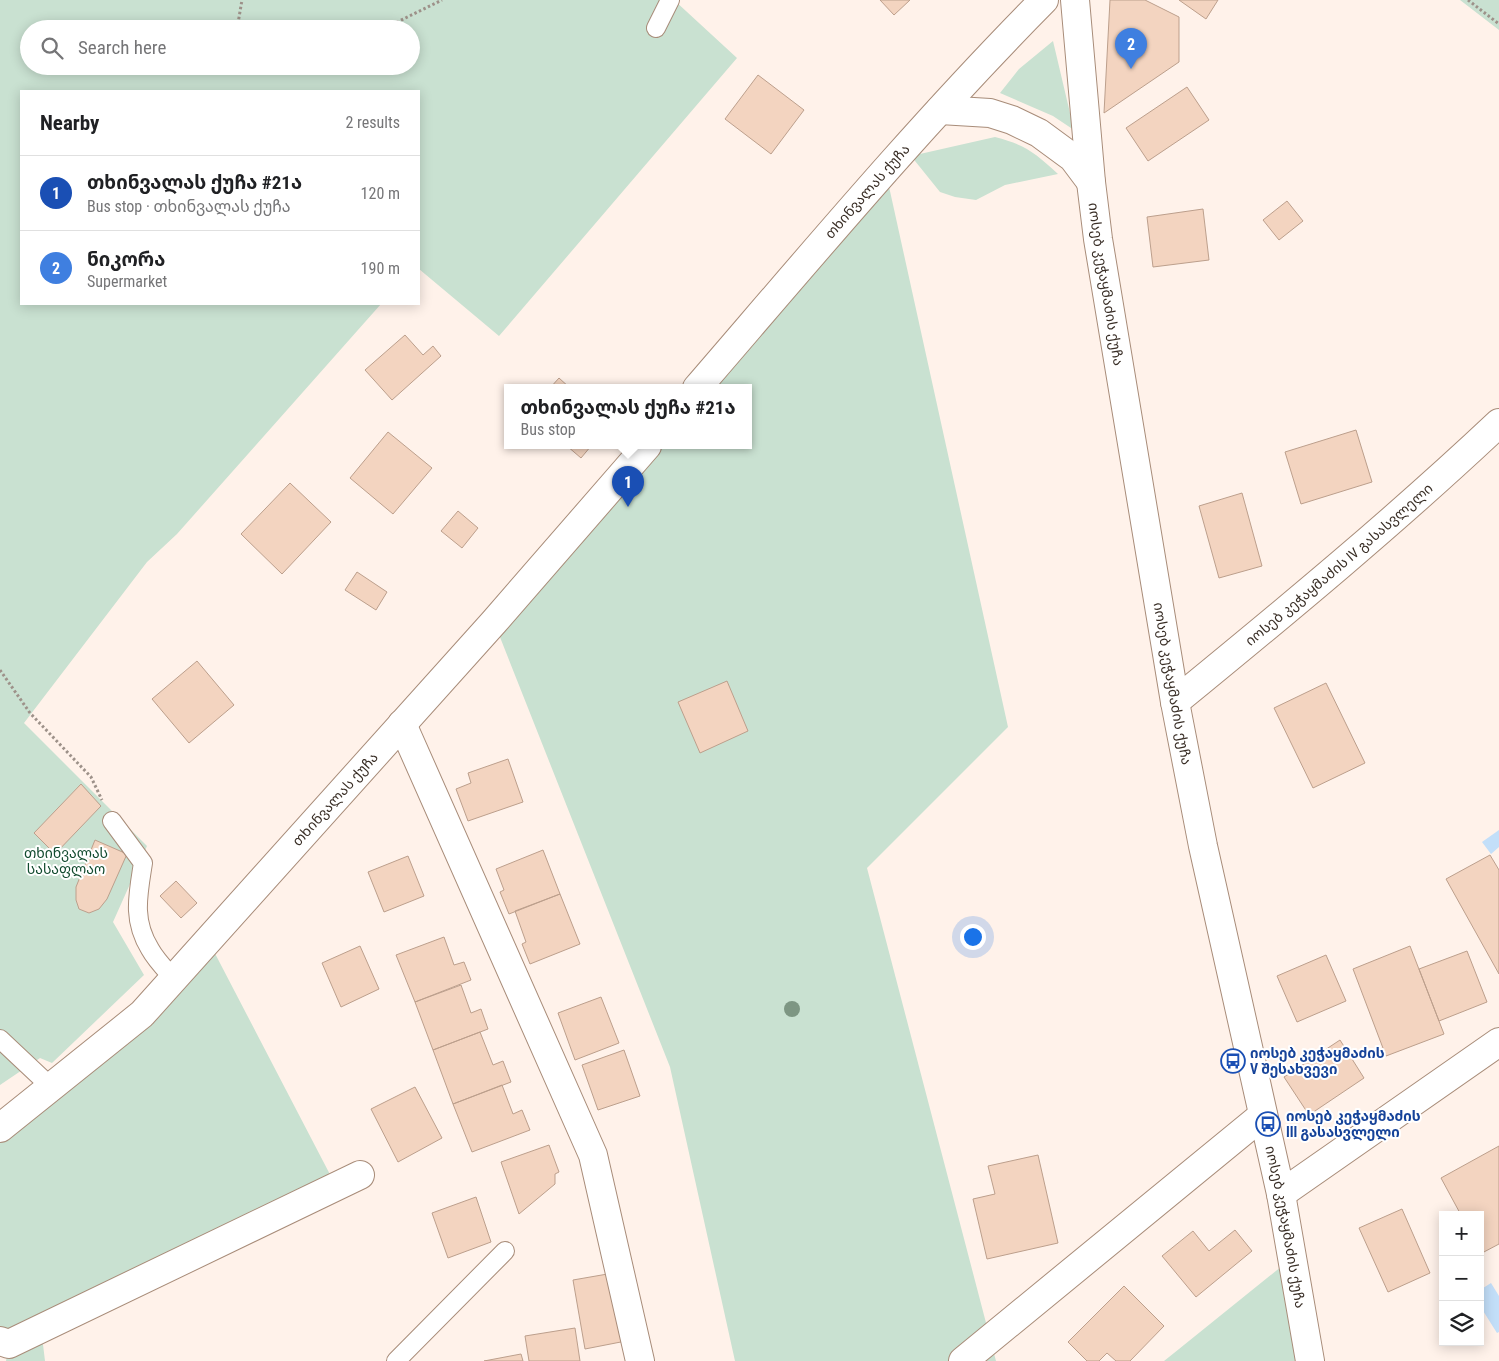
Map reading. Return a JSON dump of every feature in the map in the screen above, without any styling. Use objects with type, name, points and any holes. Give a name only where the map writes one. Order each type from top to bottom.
[{"type":"street","name":"თხინვალას ქუჩა","points":[[700,384],[879,177],[999,45],[1044,0]]},
{"type":"street","name":"იოსებ კეჭაყმაძის ქუჩა","points":[[1075,0],[1090,182],[1098,239],[1176,702],[1203,846],[1280,1194],[1310,1361]]},
{"type":"street","points":[[940,110],[990,113],[1012,120],[1039,134],[1074,158],[1090,182]]},
{"type":"street","name":"იოსებ კეჭაყმაძის IV გასასვლელი","points":[[1176,702],[1316,586],[1444,476],[1499,423]]},
{"type":"street","name":"თხინვალას ქუჩა","points":[[0,1128],[142,1014],[494,622],[644,449]]},
{"type":"street","points":[[402,724],[593,1155],[640,1361]]},
{"type":"street","points":[[1280,1194],[1499,1042]]},
{"type":"street","points":[[963,1361],[1263,1115]]},
{"type":"street","points":[[5,1348],[360,1175]]},
{"type":"lane","points":[[656,28],[670,0]]},
{"type":"lane","points":[[112,821],[143,863],[137,898],[138,921],[150,950],[174,980]]},
{"type":"lane","points":[[0,1039],[51,1087]]},
{"type":"lane","points":[[396,1361],[505,1251]]},
{"type":"path","points":[[239,20],[242,0]]},
{"type":"path","points":[[401,20],[442,0]]},
{"type":"path","points":[[1468,0],[1499,24]]},
{"type":"path","points":[[0,670],[30,713],[91,777],[112,821]]},
{"type":"green space","name":"თხინვალას სასაფლაო","points":[[0,0],[674,0],[737,58],[499,336],[420,270],[420,90],[20,90],[20,305],[380,305],[177,534],[147,562],[24,723],[147,846],[113,922],[144,975],[52,1063],[40,1058],[0,1085]]},
{"type":"green space","points":[[1460,0],[1499,0],[1499,30]]},
{"type":"green space","points":[[1053,41],[1074,130],[1053,116],[1000,93],[1019,69]]},
{"type":"green space","points":[[995,137],[1015,143],[1030,151],[1058,174],[1005,185],[976,200],[955,197],[940,192],[911,156]]},
{"type":"green space","points":[[888,182],[1008,727],[867,868],[996,1361],[735,1361],[670,1067],[494,622],[649,449],[752,449],[752,384],[708,384]]},
{"type":"green space","points":[[209,942],[336,1186],[41,1328],[45,1361],[6,1361],[9,1344],[0,1341],[0,1128]]},
{"type":"green space","points":[[1292,1258],[1310,1361],[1164,1361],[1179,1349]]},
{"type":"water","points":[[1499,830],[1499,847],[1491,854],[1482,842]]},
{"type":"water","points":[[1491,1283],[1499,1296],[1499,1332],[1497,1333],[1484,1312],[1484,1287]]},
{"type":"building","points":[[880,0],[910,0],[894,15]]},
{"type":"building","points":[[1110,0],[1145,0],[1179,17],[1179,62],[1104,113]]},
{"type":"building","points":[[1179,0],[1218,0],[1206,19]]},
{"type":"building","points":[[758,75],[804,110],[771,154],[725,119]]},
{"type":"building","points":[[1187,87],[1209,120],[1148,161],[1126,128]]},
{"type":"building","points":[[1287,201],[1303,221],[1279,240],[1263,220]]},
{"type":"building","points":[[1203,209],[1209,260],[1153,267],[1147,217]]},
{"type":"building","points":[[405,335],[423,355],[433,346],[441,356],[392,400],[365,370]]},
{"type":"building","points":[[559,378],[566,384],[554,384]]},
{"type":"building","points":[[1356,430],[1372,482],[1301,504],[1285,452]]},
{"type":"building","points":[[388,432],[432,468],[393,514],[350,478]]},
{"type":"building","points":[[570,449],[588,449],[581,458]]},
{"type":"building","points":[[290,483],[331,522],[282,574],[241,534]]},
{"type":"building","points":[[1242,493],[1262,566],[1219,578],[1199,506]]},
{"type":"building","points":[[458,511],[478,528],[462,548],[441,531]]},
{"type":"building","points":[[357,572],[387,592],[376,610],[345,590]]},
{"type":"building","points":[[197,661],[234,705],[189,743],[152,699]]},
{"type":"building","points":[[727,681],[748,731],[700,753],[678,702]]},
{"type":"building","points":[[1326,683],[1365,763],[1313,788],[1274,708]]},
{"type":"building","points":[[508,759],[523,802],[468,821],[456,789],[471,783],[468,773]]},
{"type":"building","points":[[81,784],[101,806],[55,854],[34,833]]},
{"type":"building","points":[[95,840],[127,854],[107,899],[99,909],[89,913],[79,909],[76,900],[76,887]]},
{"type":"building","points":[[543,850],[560,894],[509,914],[500,892],[504,890],[496,869]]},
{"type":"building","points":[[1490,855],[1499,870],[1499,974],[1446,879]]},
{"type":"building","points":[[408,856],[424,896],[384,912],[368,872]]},
{"type":"building","points":[[176,881],[197,903],[181,918],[160,896]]},
{"type":"building","points":[[560,894],[580,944],[530,964],[522,944],[526,942],[515,911]]},
{"type":"building","points":[[444,937],[454,965],[464,962],[471,980],[415,1002],[396,955]]},
{"type":"building","points":[[360,946],[379,989],[341,1007],[322,963]]},
{"type":"building","points":[[1410,946],[1444,1034],[1386,1056],[1353,969]]},
{"type":"building","points":[[1467,951],[1487,1002],[1439,1021],[1419,969]]},
{"type":"building","points":[[1326,955],[1346,1001],[1297,1022],[1277,976]]},
{"type":"building","points":[[461,985],[471,1013],[481,1009],[488,1029],[433,1050],[415,1002]]},
{"type":"building","points":[[601,997],[619,1043],[575,1060],[558,1013]]},
{"type":"building","points":[[480,1032],[493,1065],[503,1061],[511,1082],[453,1104],[433,1050]]},
{"type":"building","points":[[1340,1040],[1364,1078],[1309,1115],[1284,1077]]},
{"type":"building","points":[[624,1050],[640,1096],[598,1110],[582,1065]]},
{"type":"building","points":[[502,1085],[513,1114],[522,1110],[530,1130],[472,1152],[453,1104]]},
{"type":"building","points":[[415,1087],[442,1138],[398,1162],[371,1109]]},
{"type":"building","points":[[549,1145],[559,1172],[555,1174],[555,1184],[519,1214],[501,1162]]},
{"type":"building","points":[[1499,1146],[1499,1244],[1484,1252],[1484,1211],[1459,1211],[1441,1178]]},
{"type":"building","points":[[1038,1155],[1058,1243],[987,1259],[973,1199],[995,1194],[988,1166]]},
{"type":"building","points":[[476,1197],[491,1242],[448,1258],[432,1213]]},
{"type":"building","points":[[1402,1209],[1430,1273],[1388,1292],[1359,1228]]},
{"type":"building","points":[[1235,1230],[1252,1251],[1196,1297],[1162,1256],[1193,1231],[1209,1251]]},
{"type":"building","points":[[619,1272],[631,1340],[585,1349],[573,1280]]},
{"type":"building","points":[[1124,1286],[1164,1326],[1130,1361],[1116,1361],[1107,1353],[1099,1361],[1087,1361],[1068,1342]]},
{"type":"building","points":[[575,1328],[580,1361],[529,1361],[525,1336]]},
{"type":"building","points":[[521,1354],[523,1361],[484,1361]]},
{"type":"place","name":"ნიკორა","points":[[1131,69]]},
{"type":"place","name":"თხინვალას ქუჩა #21ა","points":[[628,507]]},
{"type":"place","name":"იოსებ კეჭაყმაძის V შესახვევი","points":[[1233,1061]]},
{"type":"place","name":"იოსებ კეჭაყმაძის III გასასვლელი","points":[[1268,1124]]}]
